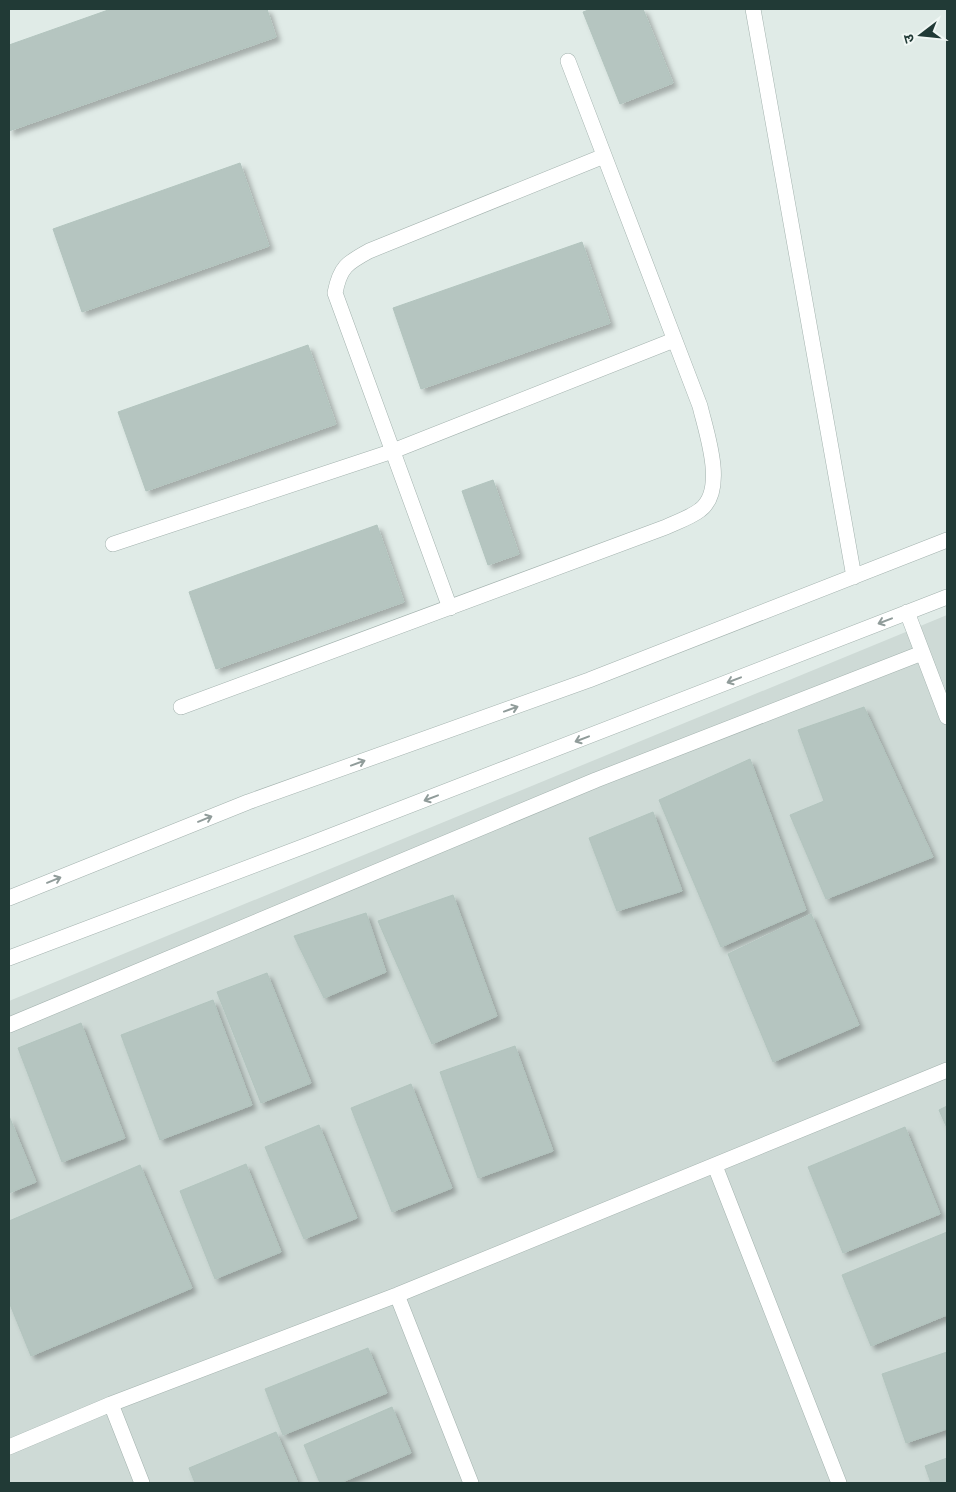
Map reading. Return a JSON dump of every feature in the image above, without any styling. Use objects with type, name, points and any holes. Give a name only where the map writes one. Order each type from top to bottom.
[{"type":"street","points":[[754,9],[854,577]]},
{"type":"street","points":[[181,707],[666,528],[702,509],[711,492],[714,462],[700,406],[568,62]]},
{"type":"street","points":[[450,608],[335,293],[338,275],[348,262],[369,251],[604,156]]},
{"type":"street","points":[[113,544],[393,451],[674,340]]},
{"type":"street","points":[[9,898],[248,802],[589,680],[947,540]]},
{"type":"street","points":[[9,958],[310,844],[947,597]]},
{"type":"street","points":[[907,612],[947,717]]},
{"type":"street","points":[[9,1025],[587,783],[922,653]]},
{"type":"street","points":[[9,1447],[111,1404],[397,1295],[947,1070]]},
{"type":"street","points":[[715,1166],[839,1483]]},
{"type":"street","points":[[397,1295],[471,1483]]},
{"type":"street","points":[[111,1404],[142,1483]]},
{"type":"shaded area","points":[[947,615],[947,1483],[9,1483],[9,1001]]},
{"type":"building","points":[[111,9],[267,9],[276,37],[9,131],[9,45]]},
{"type":"building","points":[[591,9],[643,9],[673,83],[620,104],[583,12]]},
{"type":"building","points":[[240,163],[269,246],[82,312],[53,229]]},
{"type":"building","points":[[582,242],[610,323],[421,389],[393,308]]},
{"type":"building","points":[[308,345],[336,424],[146,491],[118,412]]},
{"type":"building","points":[[493,480],[519,554],[488,565],[462,491]]},
{"type":"building","points":[[377,525],[404,602],[216,669],[189,592]]},
{"type":"building","points":[[864,707],[933,857],[826,899],[790,815],[824,801],[798,730]]},
{"type":"building","points":[[750,759],[806,910],[721,947],[659,800]]},
{"type":"building","points":[[653,812],[682,891],[617,911],[589,838]]},
{"type":"building","points":[[453,895],[497,1016],[432,1044],[378,921]]},
{"type":"building","points":[[366,913],[386,972],[324,998],[294,936]]},
{"type":"building","points":[[811,914],[859,1025],[773,1062],[728,954]]},
{"type":"building","points":[[267,973],[311,1083],[261,1103],[217,992]]},
{"type":"building","points":[[213,1000],[252,1105],[160,1140],[121,1035]]},
{"type":"building","points":[[81,1023],[125,1138],[62,1162],[18,1048]]},
{"type":"building","points":[[515,1046],[553,1151],[478,1178],[440,1072]]},
{"type":"building","points":[[411,1084],[452,1188],[392,1212],[351,1108]]},
{"type":"building","points":[[947,1106],[947,1128],[939,1110]]},
{"type":"building","points":[[9,1116],[36,1182],[9,1193]]},
{"type":"building","points":[[319,1125],[357,1218],[304,1239],[265,1147]]},
{"type":"building","points":[[905,1127],[940,1214],[843,1253],[808,1167]]},
{"type":"building","points":[[246,1164],[281,1252],[215,1279],[180,1191]]},
{"type":"building","points":[[140,1165],[192,1288],[31,1356],[9,1302],[9,1221]]},
{"type":"building","points":[[947,1232],[947,1315],[871,1346],[842,1275]]},
{"type":"building","points":[[368,1348],[387,1393],[283,1435],[265,1389]]},
{"type":"building","points":[[947,1352],[947,1429],[906,1443],[882,1374]]},
{"type":"building","points":[[392,1407],[411,1453],[340,1483],[320,1483],[304,1445]]},
{"type":"building","points":[[276,1432],[298,1483],[195,1483],[189,1468]]},
{"type":"building","points":[[947,1458],[947,1483],[931,1483],[925,1466]]}]
